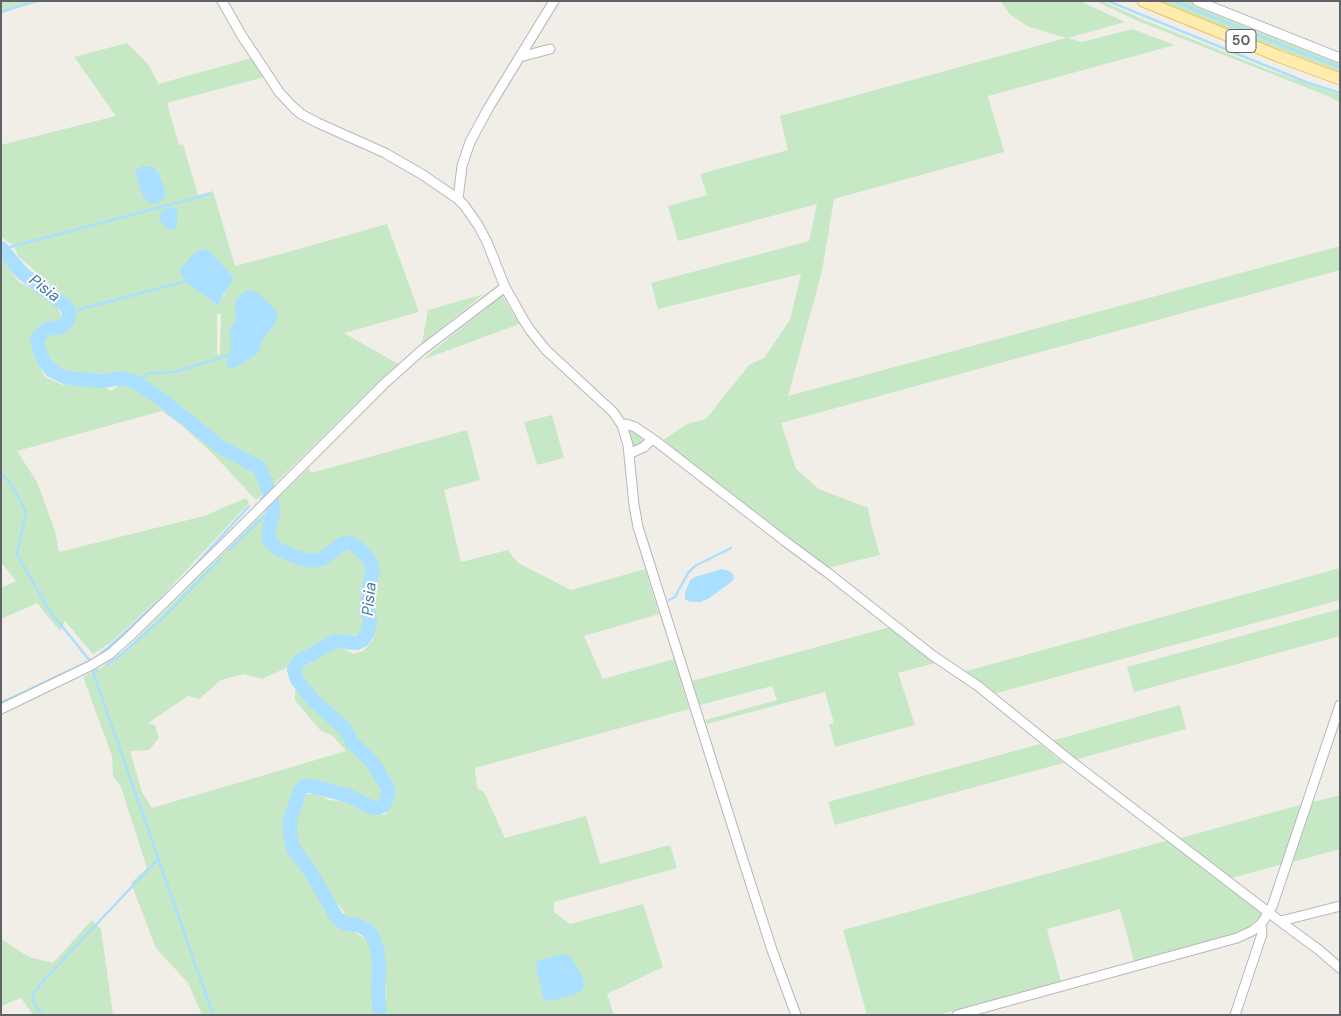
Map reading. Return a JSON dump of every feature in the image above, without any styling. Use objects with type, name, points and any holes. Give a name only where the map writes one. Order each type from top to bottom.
[{"type":"main road","name":"50","points":[[1143,1],[1269,53],[1340,79]]},
{"type":"street","points":[[222,1],[270,79],[293,108],[318,123],[385,153],[423,175],[458,199],[478,225],[505,287],[523,319],[546,350],[613,412],[622,424],[629,454],[638,527],[744,864],[772,950],[796,1015]]},
{"type":"street","points":[[458,199],[462,166],[470,142],[489,107],[554,1]]},
{"type":"street","points":[[1197,1],[1340,58]]},
{"type":"street","points":[[520,56],[550,50]]},
{"type":"street","points":[[1,709],[90,666],[110,654],[402,367],[505,287]]},
{"type":"street","points":[[622,424],[635,428],[652,439],[932,655],[978,686],[1067,758],[1270,912],[1340,968]]},
{"type":"street","points":[[629,454],[644,447],[652,439]]},
{"type":"street","points":[[957,1015],[1237,938],[1252,931],[1261,924],[1270,912],[1340,704]]},
{"type":"street","points":[[1281,921],[1340,906]]},
{"type":"street","points":[[1234,1015],[1262,934],[1261,924]]},
{"type":"green space","points":[[1,1],[42,1],[1,13]]},
{"type":"green space","points":[[1000,1],[1080,1],[1125,22],[1068,38],[1082,42],[1132,29],[1175,45],[988,96],[1004,152],[834,199],[822,271],[788,396],[1340,246],[1340,270],[781,423],[796,469],[819,489],[868,508],[880,555],[827,568],[660,442],[687,424],[706,419],[749,365],[764,358],[790,320],[801,274],[658,309],[651,283],[809,241],[817,204],[678,241],[668,206],[707,195],[700,174],[788,150],[780,116],[1066,38],[1027,26],[1011,15]]},
{"type":"green space","points":[[1095,1],[1102,1],[1274,72],[1340,95],[1340,103],[1330,97],[1138,21]]},
{"type":"green space","points":[[1160,1],[1192,1],[1340,61],[1340,72],[1244,36]]},
{"type":"green space","points":[[127,43],[149,65],[158,84],[252,58],[264,77],[167,103],[179,145],[183,144],[198,195],[213,191],[235,266],[387,224],[419,312],[344,333],[398,364],[272,486],[259,464],[223,445],[180,409],[130,375],[109,373],[86,375],[63,372],[43,346],[43,341],[55,332],[62,332],[72,326],[75,312],[72,303],[18,256],[14,246],[1,237],[1,145],[116,116],[74,57]],"holes":[[[135,171],[159,173],[166,196],[140,189]],[[198,250],[209,251],[233,276],[218,305],[183,277],[182,268]],[[217,314],[221,314],[220,354],[217,355]]]},
{"type":"green space","points":[[1,258],[19,282],[49,298],[61,315],[62,321],[40,329],[33,336],[38,362],[45,377],[63,385],[103,386],[111,391],[120,383],[129,385],[153,399],[197,432],[215,449],[259,474],[259,479],[265,484],[264,493],[256,500],[213,454],[180,424],[162,411],[17,451],[37,482],[55,531],[59,552],[204,516],[246,498],[249,503],[166,592],[110,643],[93,654],[65,621],[60,631],[37,603],[1,619],[1,588],[16,581],[1,562]]},
{"type":"green space","points":[[484,294],[422,343],[428,310]]},
{"type":"green space","points":[[502,295],[519,324],[422,360]]},
{"type":"green space","points":[[552,415],[564,458],[537,465],[524,422]]},
{"type":"green space","points":[[467,430],[480,480],[444,490],[461,562],[508,550],[518,563],[571,590],[645,569],[659,614],[584,636],[603,679],[674,659],[689,709],[475,768],[477,788],[484,792],[505,838],[586,816],[600,864],[670,845],[677,868],[554,902],[554,912],[570,924],[643,904],[663,967],[607,994],[614,1015],[385,1015],[385,976],[381,949],[376,934],[370,927],[362,923],[348,921],[343,910],[331,896],[328,888],[296,846],[294,834],[298,814],[304,797],[308,794],[315,793],[329,800],[348,802],[385,815],[389,809],[390,799],[394,795],[394,788],[387,781],[377,763],[330,709],[306,686],[299,674],[301,669],[314,661],[318,656],[335,648],[339,647],[354,654],[363,651],[373,640],[372,595],[377,572],[374,559],[369,556],[362,545],[354,540],[341,541],[320,556],[312,558],[293,552],[285,544],[277,540],[272,531],[277,519],[279,505],[277,499],[309,468],[311,473]]},
{"type":"green space","points":[[631,431],[641,436],[643,441],[640,445],[632,448],[629,432]]},
{"type":"green space","points":[[268,509],[265,528],[266,543],[271,550],[310,568],[324,563],[344,550],[353,552],[362,560],[368,568],[363,605],[366,618],[363,629],[359,635],[332,638],[295,657],[290,666],[262,679],[243,674],[221,680],[199,699],[188,696],[148,723],[155,725],[159,738],[149,750],[130,751],[142,792],[152,808],[346,751],[333,736],[320,730],[295,700],[295,690],[308,701],[319,715],[340,732],[372,770],[382,785],[384,794],[380,799],[374,801],[363,800],[355,795],[334,788],[309,782],[298,784],[291,794],[286,834],[292,854],[324,907],[339,926],[353,931],[367,940],[373,948],[375,965],[372,988],[376,1015],[202,1015],[188,983],[156,948],[131,883],[147,868],[121,787],[113,775],[112,756],[83,677],[102,667],[125,650]]},
{"type":"green space","points":[[1340,568],[1340,600],[997,693],[988,692],[963,672]]},
{"type":"green space","points":[[1340,609],[1340,636],[1134,692],[1127,667]]},
{"type":"green space","points":[[890,627],[939,662],[898,673],[915,725],[835,747],[829,724],[834,723],[825,692],[707,724],[705,720],[777,700],[772,686],[700,705],[692,681]]},
{"type":"green space","points":[[1180,705],[1186,729],[1074,760],[1051,741]]},
{"type":"green space","points":[[1040,744],[1063,763],[835,825],[828,802]]},
{"type":"green space","points":[[1340,795],[1340,849],[1289,863],[1309,803]]},
{"type":"green space","points":[[1303,804],[1283,864],[1230,879],[1177,839]]},
{"type":"green space","points":[[1169,840],[1254,904],[1263,915],[1257,924],[1246,931],[1134,962],[1120,909],[1047,929],[1061,982],[938,1015],[867,1015],[843,930]]},
{"type":"green space","points":[[92,920],[101,929],[113,1015],[33,1015],[21,998],[1,1006],[1,939],[29,957],[53,963]]},
{"type":"water","points":[[142,166],[153,167],[159,173],[166,196],[157,204],[149,203],[140,189],[135,171]]},
{"type":"water","points":[[173,207],[177,211],[177,224],[174,229],[170,230],[159,220],[164,209]]},
{"type":"water","points":[[198,250],[209,251],[233,276],[218,305],[182,277],[181,268]]},
{"type":"water","points":[[249,290],[258,293],[275,309],[278,316],[274,325],[261,341],[260,349],[256,355],[236,367],[228,368],[227,361],[230,355],[231,334],[228,332],[236,320],[236,301]]},
{"type":"water","points":[[722,569],[733,574],[734,579],[730,583],[708,599],[700,602],[690,602],[685,599],[685,593],[690,580]]},
{"type":"water","points":[[562,954],[570,957],[575,964],[584,980],[583,987],[580,992],[573,995],[550,1001],[545,1000],[536,964],[538,961]]},
{"type":"waterway","points":[[1,12],[34,1]]},
{"type":"waterway","points":[[1108,1],[1306,82],[1340,93]]},
{"type":"waterway","points":[[1174,1],[1340,67]]},
{"type":"waterway","points":[[3,249],[210,194]]},
{"type":"waterway","name":"Pisia","points":[[1,248],[22,273],[65,305],[69,312],[68,321],[61,327],[51,328],[43,332],[37,339],[44,361],[52,371],[67,378],[102,381],[123,378],[135,382],[157,396],[221,447],[260,468],[272,500],[273,513],[268,534],[270,542],[277,548],[296,557],[311,561],[322,559],[342,544],[350,543],[369,559],[373,570],[367,605],[370,621],[367,634],[363,640],[357,643],[335,641],[298,662],[294,670],[297,680],[312,699],[344,728],[352,742],[373,763],[389,792],[383,806],[378,808],[371,807],[349,796],[312,786],[305,786],[300,790],[290,820],[290,836],[293,848],[312,874],[337,918],[346,924],[358,925],[367,930],[373,937],[377,949],[379,967],[378,992],[380,1015]]},
{"type":"waterway","points":[[69,312],[186,281]]},
{"type":"waterway","points":[[135,382],[149,373],[175,372],[230,355]]},
{"type":"waterway","points":[[1,473],[12,486],[26,512],[17,554],[49,610],[90,661]]},
{"type":"waterway","points":[[261,499],[269,491]]},
{"type":"waterway","points":[[187,574],[249,506]]},
{"type":"waterway","points":[[229,550],[262,518],[273,513]]},
{"type":"waterway","points":[[669,600],[675,597],[688,573],[695,566],[731,548]]},
{"type":"waterway","points":[[107,664],[116,659],[166,615],[221,558]]},
{"type":"waterway","points":[[101,653],[163,597]]},
{"type":"waterway","points":[[1,703],[92,660]]},
{"type":"waterway","points":[[97,670],[93,672],[213,1015]]},
{"type":"waterway","points":[[42,1015],[33,1002],[33,995],[43,981],[158,859]]}]
